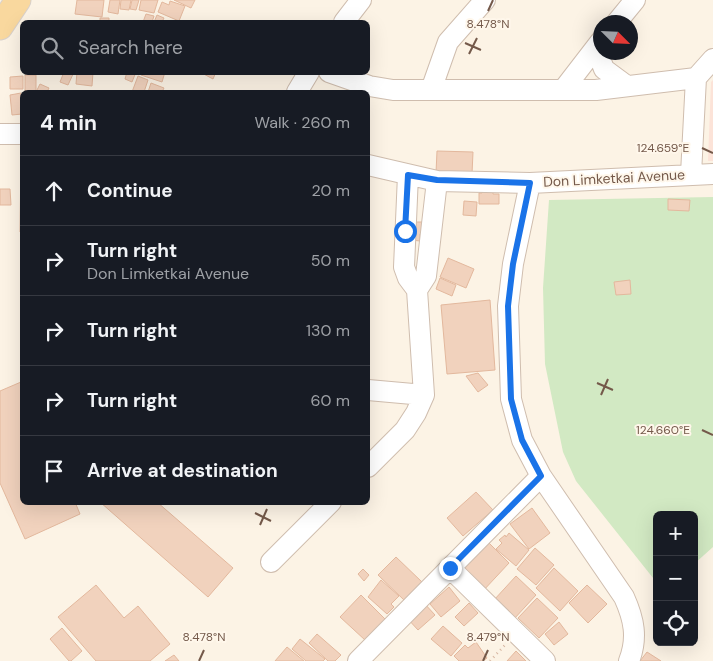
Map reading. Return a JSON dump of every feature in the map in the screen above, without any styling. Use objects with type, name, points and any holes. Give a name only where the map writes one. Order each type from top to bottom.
[{"type":"main road","points":[[0,27],[18,0]]},
{"type":"street","points":[[345,20],[360,0]]},
{"type":"street","points":[[431,90],[448,42],[485,0]]},
{"type":"street","points":[[623,15],[635,0]]},
{"type":"street","points":[[563,90],[593,51]]},
{"type":"street","points":[[690,174],[696,78],[713,59]]},
{"type":"street","points":[[602,60],[604,69],[627,86]]},
{"type":"street","points":[[298,90],[307,75]]},
{"type":"street","points":[[338,75],[369,86],[393,90],[596,90],[696,78]]},
{"type":"street","points":[[0,134],[20,134]]},
{"type":"street","name":"Don Limketkai Avenue","points":[[370,166],[437,180],[530,183],[602,181],[713,174]]},
{"type":"street","points":[[370,465],[405,430],[416,413],[424,395],[417,290],[408,278],[404,267],[408,175]]},
{"type":"street","points":[[417,290],[426,276],[437,180]]},
{"type":"street","points":[[530,183],[513,264],[508,306],[511,399],[522,440],[541,476],[624,597],[632,614],[635,630],[634,649],[629,661]]},
{"type":"street","points":[[370,390],[424,395]]},
{"type":"street","points":[[365,658],[541,476]]},
{"type":"street","points":[[271,562],[328,505]]},
{"type":"street","points":[[450,568],[545,661]]},
{"type":"shaded area","points":[[713,80],[713,161],[708,161],[711,82]]},
{"type":"green space","points":[[713,197],[713,547],[698,560],[698,511],[653,511],[653,578],[576,481],[563,452],[545,364],[543,288],[549,200]]},
{"type":"building","points":[[77,0],[104,0],[102,17],[75,14]]},
{"type":"building","points":[[110,0],[120,0],[118,14],[108,12]]},
{"type":"building","points":[[121,0],[131,0],[129,10],[120,9]]},
{"type":"building","points":[[132,0],[139,0],[136,10],[130,9]]},
{"type":"building","points":[[141,0],[158,0],[154,13],[139,10]]},
{"type":"building","points":[[174,0],[195,0],[191,8]]},
{"type":"building","points":[[170,1],[185,6],[179,20],[158,12],[162,2],[169,5]]},
{"type":"building","points":[[146,14],[154,16],[153,20],[144,20]]},
{"type":"building","points":[[157,15],[164,18],[163,20],[155,20]]},
{"type":"building","points":[[100,18],[109,18],[109,20],[100,20]]},
{"type":"building","points":[[25,75],[36,75],[36,90],[25,90]]},
{"type":"building","points":[[63,75],[73,75],[68,85],[60,82]]},
{"type":"building","points":[[77,75],[93,75],[92,86],[76,84]]},
{"type":"building","points":[[126,75],[135,75],[132,82],[125,79]]},
{"type":"building","points":[[141,75],[164,75],[162,82]]},
{"type":"building","points":[[206,75],[215,75],[213,79]]},
{"type":"building","points":[[23,76],[23,89],[10,89],[10,77]]},
{"type":"building","points":[[138,76],[148,80],[145,90],[133,90]]},
{"type":"building","points":[[151,83],[164,88],[163,90],[149,90]]},
{"type":"building","points":[[40,84],[49,88],[48,90],[37,90]]},
{"type":"building","points":[[20,93],[20,114],[12,115],[10,95]]},
{"type":"building","points":[[437,151],[473,152],[472,174],[436,173]]},
{"type":"building","points":[[0,189],[10,189],[11,205],[0,205]]},
{"type":"building","points":[[482,189],[493,189],[493,194],[499,194],[499,204],[479,204],[479,193],[482,193]]},
{"type":"building","points":[[668,199],[690,200],[689,211],[668,210]]},
{"type":"building","points":[[464,201],[477,202],[476,216],[463,215]]},
{"type":"building","points":[[410,222],[425,222],[425,234],[420,234],[420,241],[411,240]]},
{"type":"building","points":[[448,258],[474,269],[466,288],[440,277]]},
{"type":"building","points":[[440,278],[456,285],[452,296],[436,289]]},
{"type":"building","points":[[630,280],[631,294],[616,295],[614,282]]},
{"type":"building","points":[[490,300],[495,370],[447,374],[441,305]]},
{"type":"building","points":[[478,373],[488,385],[478,392],[466,376]]},
{"type":"building","points":[[20,382],[20,505],[76,505],[80,514],[25,539],[0,483],[0,391]]},
{"type":"building","points":[[476,492],[493,510],[463,536],[447,518]]},
{"type":"building","points":[[103,505],[160,505],[233,568],[208,597]]},
{"type":"building","points":[[532,508],[550,533],[529,549],[510,524]]},
{"type":"building","points":[[509,533],[529,550],[516,566],[496,549],[502,543],[499,540],[505,535],[506,537]]},
{"type":"building","points":[[487,541],[509,563],[482,592],[459,570]]},
{"type":"building","points":[[535,548],[554,565],[536,585],[517,569]]},
{"type":"building","points":[[396,557],[422,582],[404,600],[378,575]]},
{"type":"building","points":[[554,568],[578,591],[560,611],[536,588]]},
{"type":"building","points":[[363,569],[369,575],[364,581],[358,574]]},
{"type":"building","points":[[516,576],[536,595],[514,619],[494,600]]},
{"type":"building","points":[[381,580],[399,596],[391,604],[394,607],[387,614],[368,597]]},
{"type":"building","points":[[96,585],[124,618],[138,606],[170,644],[150,661],[96,661],[58,617]]},
{"type":"building","points":[[587,585],[607,604],[588,623],[569,603]]},
{"type":"building","points":[[449,587],[460,601],[441,617],[430,604]]},
{"type":"building","points":[[361,595],[385,619],[365,640],[340,617]]},
{"type":"building","points":[[537,598],[558,618],[539,638],[518,618]]},
{"type":"building","points":[[424,603],[435,615],[418,630],[407,618]]},
{"type":"building","points":[[469,603],[478,613],[464,626],[455,617]]},
{"type":"building","points":[[559,622],[568,634],[554,645],[545,634]]},
{"type":"building","points":[[443,626],[462,643],[451,656],[431,639]]},
{"type":"building","points":[[62,628],[82,651],[71,661],[50,639]]},
{"type":"building","points":[[317,634],[341,655],[335,661],[328,661],[309,643]]},
{"type":"building","points":[[300,639],[325,659],[323,661],[306,661],[292,649]]},
{"type":"building","points":[[476,642],[487,658],[483,661],[459,661],[454,656],[465,645],[468,648]]},
{"type":"building","points":[[287,647],[304,661],[275,661]]},
{"type":"building","points":[[516,651],[526,661],[507,661]]},
{"type":"building","points":[[647,652],[661,661],[640,661]]},
{"type":"building","points":[[174,655],[179,661],[165,661]]},
{"type":"route","points":[[405,231],[408,175],[437,180],[530,183],[513,264],[508,306],[511,399],[522,440],[541,476],[450,568]]}]
